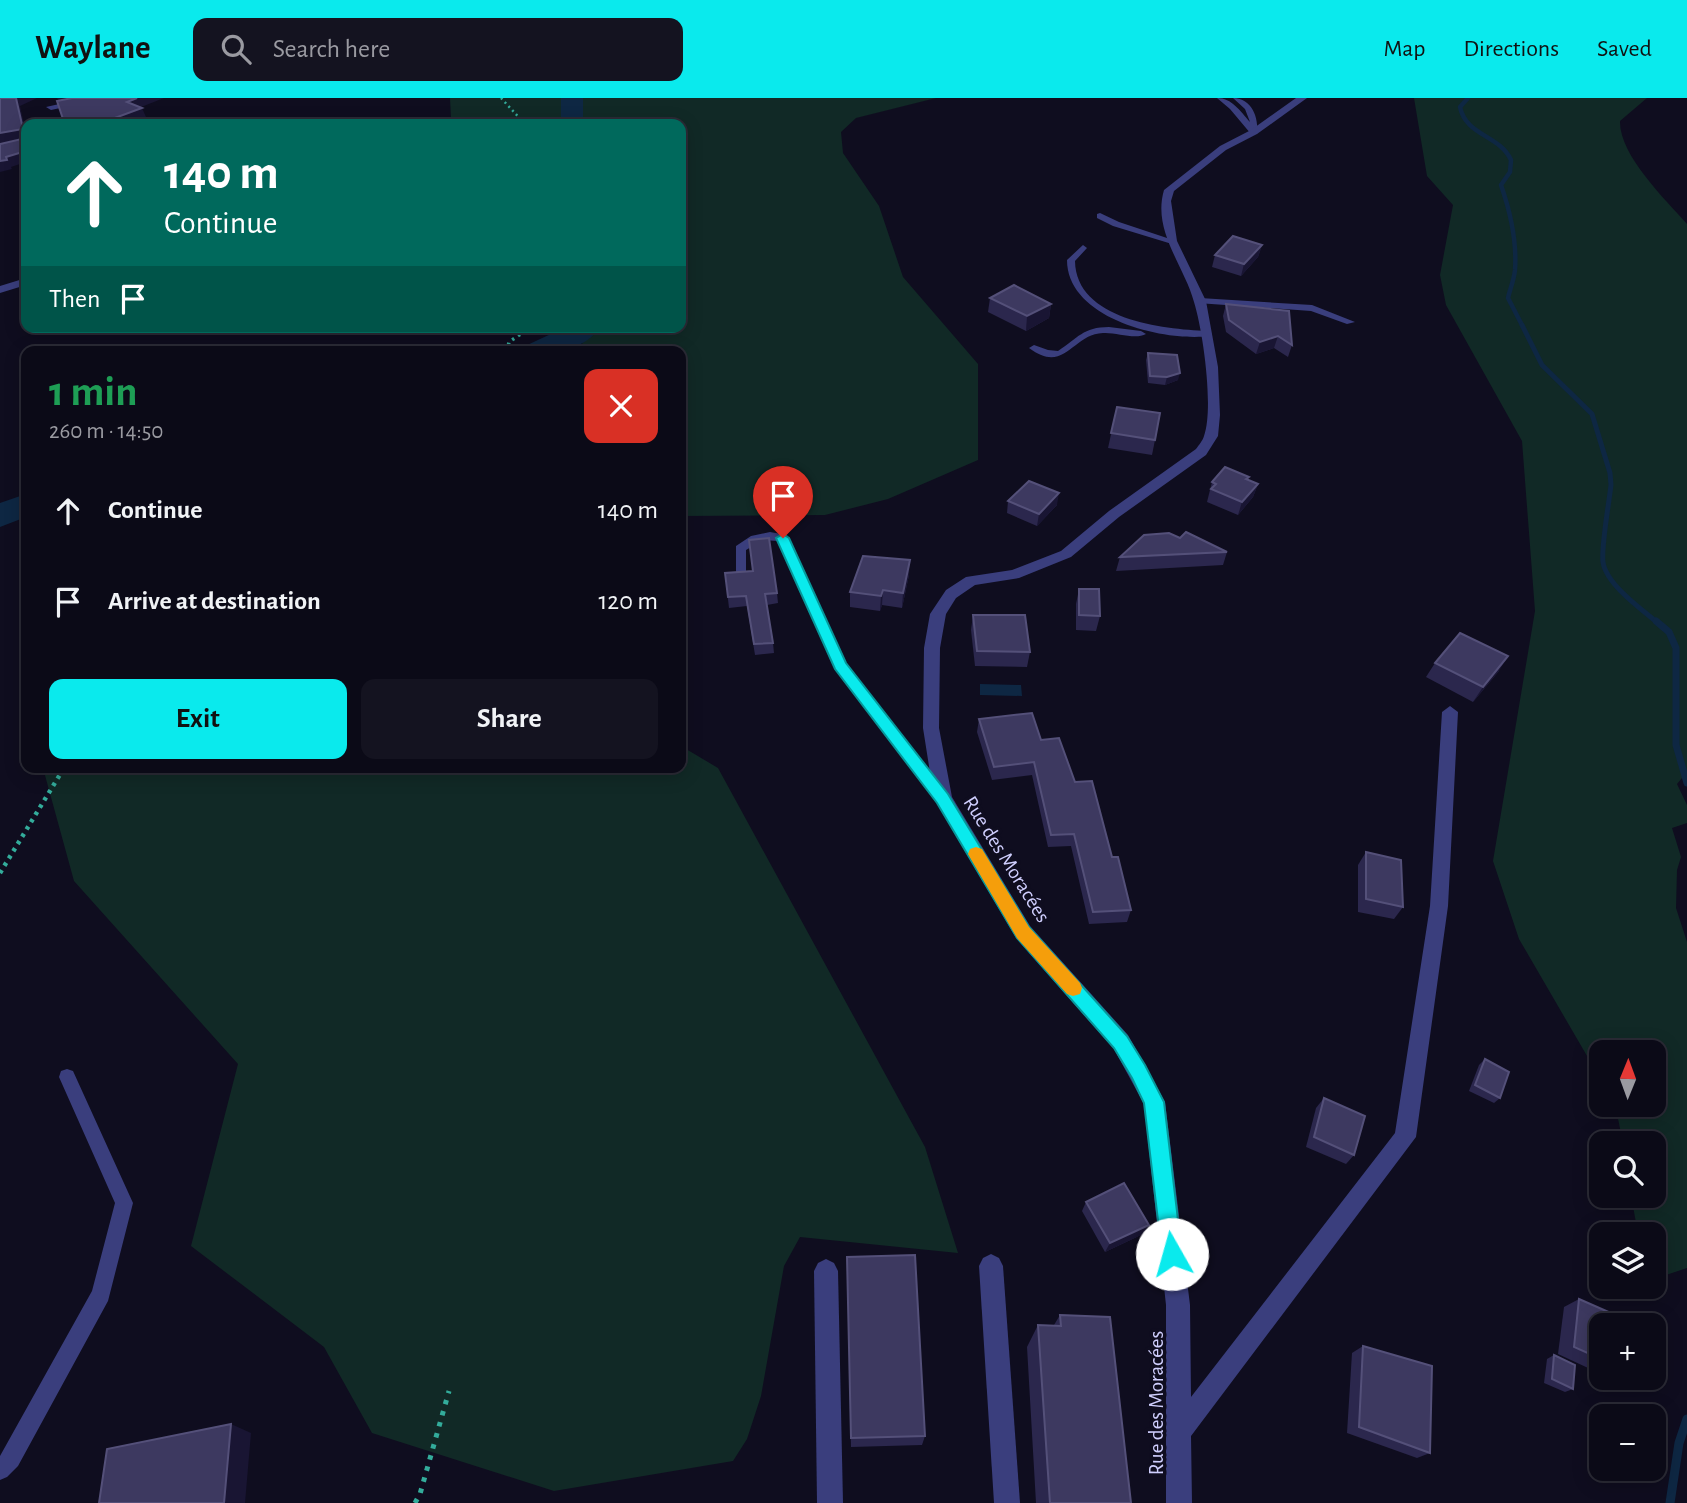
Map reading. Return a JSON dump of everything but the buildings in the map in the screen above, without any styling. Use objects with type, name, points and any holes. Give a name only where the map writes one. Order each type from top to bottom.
[{"type":"street","points":[[51,107],[102,98]]},
{"type":"street","name":"Rue des Moracées","points":[[1180,1503],[1178,1305],[1154,1102],[1121,1042],[1023,932],[943,798],[931,728],[932,649],[938,614],[951,594],[971,581],[1014,575],[1066,554],[1114,514],[1201,452],[1211,436],[1214,415],[1207,339],[1200,301],[1172,241],[1166,201],[1169,190],[1223,148],[1254,132],[1302,98]]},
{"type":"street","points":[[0,290],[21,283]]},
{"type":"street","points":[[1179,1432],[1405,1137],[1439,906],[1450,712]]},
{"type":"street","points":[[991,1266],[1007,1503]]},
{"type":"street","points":[[827,1271],[830,1503]]},
{"type":"lane","points":[[1221,98],[1233,107],[1254,132]]},
{"type":"lane","points":[[1237,98],[1244,102],[1254,118],[1254,132]]},
{"type":"lane","points":[[1100,216],[1172,241]]},
{"type":"lane","points":[[1083,248],[1071,260],[1070,269],[1075,282],[1102,309],[1130,324],[1207,339]]},
{"type":"lane","points":[[1200,301],[1312,308],[1333,313],[1350,322]]},
{"type":"lane","points":[[1034,348],[1048,355],[1057,355],[1065,352],[1088,332],[1099,330],[1207,339]]},
{"type":"lane","points":[[740,578],[740,549],[753,538],[767,534],[783,538],[840,665],[943,798]]},
{"type":"lane","points":[[0,1470],[11,1459],[102,1294],[124,1203],[67,1077]]},
{"type":"path","points":[[501,98],[520,119]]},
{"type":"path","points":[[508,346],[509,342],[522,333]]},
{"type":"path","points":[[0,873],[61,773]]},
{"type":"path","points":[[415,1503],[420,1494],[449,1391]]},
{"type":"green space","points":[[450,98],[936,98],[856,118],[841,132],[843,153],[879,206],[903,277],[978,364],[978,460],[888,499],[825,515],[686,516],[686,346],[580,346],[592,333],[686,333],[686,119],[451,119]]},
{"type":"green space","points":[[1414,98],[1647,98],[1620,121],[1622,134],[1627,148],[1645,176],[1687,224],[1687,772],[1677,784],[1687,805],[1687,823],[1672,828],[1681,857],[1677,870],[1676,908],[1687,942],[1687,1268],[1666,1275],[1666,1222],[1636,1222],[1633,1208],[1666,1208],[1666,1131],[1621,1131],[1618,1117],[1666,1117],[1666,1040],[1589,1040],[1589,1059],[1519,939],[1493,861],[1535,611],[1522,441],[1446,305],[1440,275],[1453,205],[1427,176]]},
{"type":"green space","points":[[686,749],[718,768],[925,1147],[958,1253],[800,1237],[784,1266],[761,1396],[747,1439],[733,1461],[554,1491],[372,1433],[324,1347],[191,1246],[238,1064],[74,881],[44,773],[686,773]]},
{"type":"water","points":[[980,684],[1021,685],[1022,696],[980,695]]},
{"type":"waterway","points":[[572,98],[572,119]]},
{"type":"waterway","points":[[1468,98],[1460,107],[1463,117],[1476,130],[1499,145],[1511,160],[1510,172],[1501,185],[1510,216],[1515,249],[1514,274],[1508,298],[1523,327]]},
{"type":"waterway","points":[[1523,327],[1542,365],[1592,414],[1610,473],[1611,485],[1603,562],[1610,579],[1625,596],[1658,623]]},
{"type":"waterway","points":[[550,346],[577,333]]},
{"type":"waterway","points":[[0,516],[21,507]]},
{"type":"waterway","points":[[1656,621],[1669,632],[1676,648],[1676,745],[1687,783]]},
{"type":"waterway","points":[[1670,1503],[1679,1443],[1687,1419]]},
{"type":"slow traffic","points":[[976,854],[1023,932],[1073,988]]},
{"type":"route","points":[[783,538],[840,665],[943,798],[1023,932],[1121,1042],[1139,1071],[1154,1102],[1172,1254]]}]
